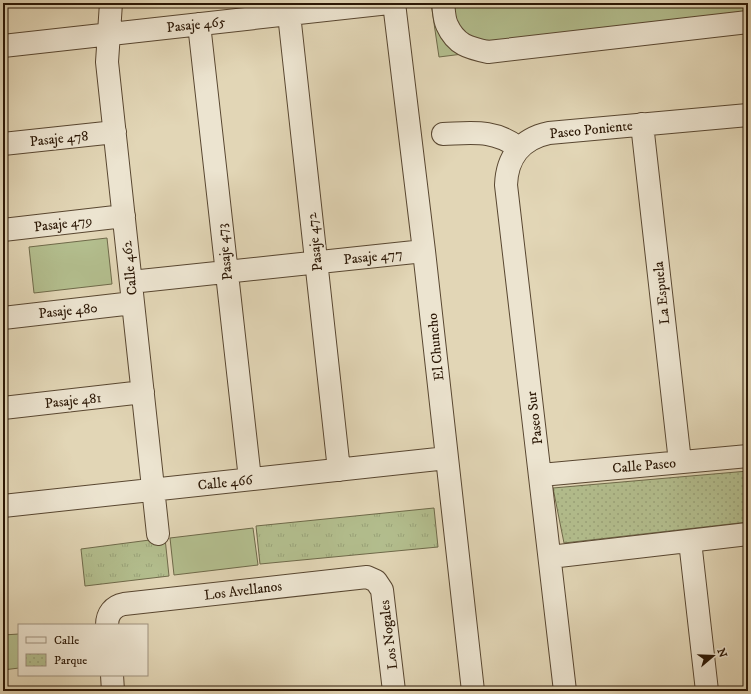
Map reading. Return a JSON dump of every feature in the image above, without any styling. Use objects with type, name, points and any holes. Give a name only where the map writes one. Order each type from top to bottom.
[{"type":"street","name":"Calle 462","points":[[111,3],[107,62],[158,534]]},
{"type":"street","name":"Pasaje 465","points":[[3,46],[389,3]]},
{"type":"street","name":"El Chuncho","points":[[394,3],[424,250],[473,691]]},
{"type":"street","points":[[443,3],[446,25],[459,43],[488,52],[748,22]]},
{"type":"street","name":"Pasaje 472","points":[[289,14],[339,470]]},
{"type":"street","name":"Pasaje 473","points":[[199,24],[250,479]]},
{"type":"street","name":"Paseo Poniente","points":[[519,148],[533,138],[549,133],[748,115]]},
{"type":"street","name":"La Espuela","points":[[642,124],[680,462]]},
{"type":"street","name":"Pasaje 478","points":[[3,144],[115,132]]},
{"type":"street","points":[[443,134],[478,132],[489,133],[510,141],[519,148]]},
{"type":"street","name":"Paseo Sur","points":[[519,148],[508,165],[506,185],[565,691]]},
{"type":"street","name":"Pasaje 479","points":[[3,230],[124,216]]},
{"type":"street","name":"Pasaje 477","points":[[131,282],[424,250]]},
{"type":"street","name":"Pasaje 480","points":[[3,318],[133,303]]},
{"type":"street","name":"Pasaje 481","points":[[3,408],[142,392]]},
{"type":"street","name":"Calle Paseo","points":[[540,475],[748,456]]},
{"type":"street","name":"Calle 466","points":[[3,506],[447,458]]},
{"type":"street","points":[[550,557],[748,534]]},
{"type":"street","points":[[690,541],[707,691]]},
{"type":"street","name":"Los Avellanos","points":[[109,618],[119,605],[140,602],[362,577],[372,578],[376,581]]},
{"type":"street","name":"Los Nogales","points":[[376,581],[380,585],[383,595],[394,691]]},
{"type":"street","points":[[112,676],[113,691]]},
{"type":"green space","points":[[431,3],[748,3],[748,18],[439,57]]},
{"type":"green space","points":[[107,238],[112,284],[34,293],[29,247]]},
{"type":"green space","points":[[748,471],[748,522],[564,543],[553,488]]},
{"type":"green space","points":[[434,508],[438,547],[260,564],[256,526]]},
{"type":"green space","points":[[253,528],[258,565],[174,575],[170,538]]},
{"type":"green space","points":[[165,538],[169,576],[85,586],[81,549]]},
{"type":"green space","points":[[18,634],[18,668],[3,670],[3,635]]}]
